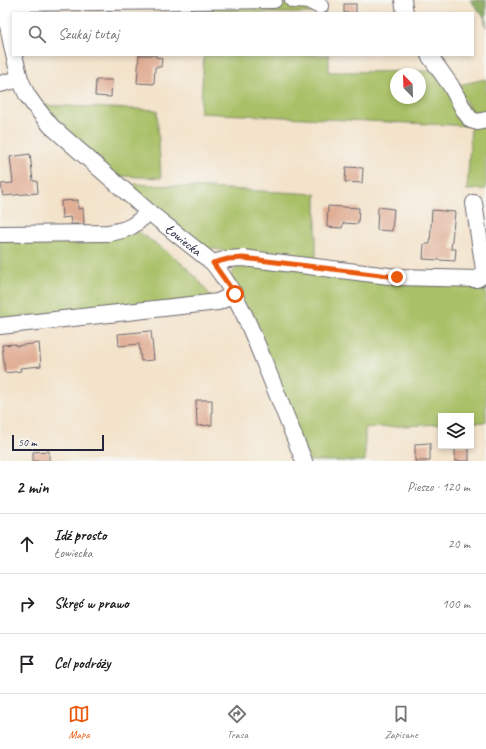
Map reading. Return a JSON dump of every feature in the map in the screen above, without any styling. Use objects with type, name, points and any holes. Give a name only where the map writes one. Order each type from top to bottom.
[{"type":"street","points":[[12,46],[4,2],[274,0]]},
{"type":"street","points":[[293,0],[310,1],[320,6]]},
{"type":"street","points":[[403,0],[405,12]]},
{"type":"street","name":"Łowiecka","points":[[14,56],[20,79],[27,95],[51,126],[149,212],[213,263],[235,294],[253,333],[304,461]]},
{"type":"street","points":[[430,56],[451,86],[471,120],[478,122],[486,120]]},
{"type":"street","points":[[0,84],[20,79]]},
{"type":"street","points":[[213,263],[228,259],[243,258],[397,277],[477,279],[482,276],[484,270],[474,203]]},
{"type":"street","points":[[0,234],[119,232],[136,225],[149,212]]},
{"type":"street","points":[[0,326],[218,302],[235,294]]},
{"type":"green space","points":[[470,0],[486,0],[486,27],[484,17]]},
{"type":"green space","points":[[206,4],[305,5],[323,12],[206,12]]},
{"type":"green space","points":[[204,56],[329,56],[329,72],[390,71],[390,104],[426,104],[426,71],[437,71],[449,88],[486,123],[486,189],[467,190],[471,126],[200,113]]},
{"type":"green space","points":[[486,79],[486,116],[479,118],[454,86]]},
{"type":"green space","points":[[42,105],[157,110],[161,178],[121,176],[118,178]]},
{"type":"green space","points":[[135,184],[316,194],[316,264],[207,248],[131,188]]},
{"type":"green space","points":[[136,230],[187,268],[204,287],[211,298],[0,320],[0,238]]},
{"type":"green space","points":[[244,264],[486,282],[486,422],[474,423],[474,413],[438,413],[438,424],[365,428],[365,461],[309,461],[231,276],[233,271]]},
{"type":"building","points":[[344,4],[356,4],[356,12],[344,12]]},
{"type":"building","points":[[139,56],[156,56],[162,58],[161,67],[155,67],[154,84],[137,83]]},
{"type":"building","points":[[96,80],[112,80],[111,97],[95,96]]},
{"type":"building","points":[[30,154],[33,181],[37,181],[38,193],[3,196],[1,184],[13,183],[10,157]]},
{"type":"building","points":[[346,167],[363,168],[362,183],[345,182]]},
{"type":"building","points":[[78,200],[78,209],[83,208],[84,224],[71,224],[70,217],[62,218],[61,201]]},
{"type":"building","points":[[328,206],[359,208],[358,224],[343,223],[342,228],[327,227]]},
{"type":"building","points":[[378,207],[394,209],[392,231],[377,230]]},
{"type":"building","points":[[432,210],[455,212],[451,249],[456,249],[455,261],[423,259],[424,244],[430,244]]},
{"type":"building","points":[[151,331],[154,360],[141,361],[139,344],[119,346],[118,334]]},
{"type":"building","points":[[39,343],[41,366],[20,368],[21,371],[5,373],[2,345],[16,344],[16,346]]},
{"type":"building","points":[[196,400],[212,400],[212,425],[197,426]]},
{"type":"building","points":[[430,443],[430,461],[415,461],[415,444]]},
{"type":"building","points":[[455,449],[469,449],[469,461],[455,461]]},
{"type":"building","points":[[49,451],[49,461],[33,461],[33,452]]},
{"type":"route","points":[[235,294],[213,263],[228,259],[243,258],[397,277]]}]
